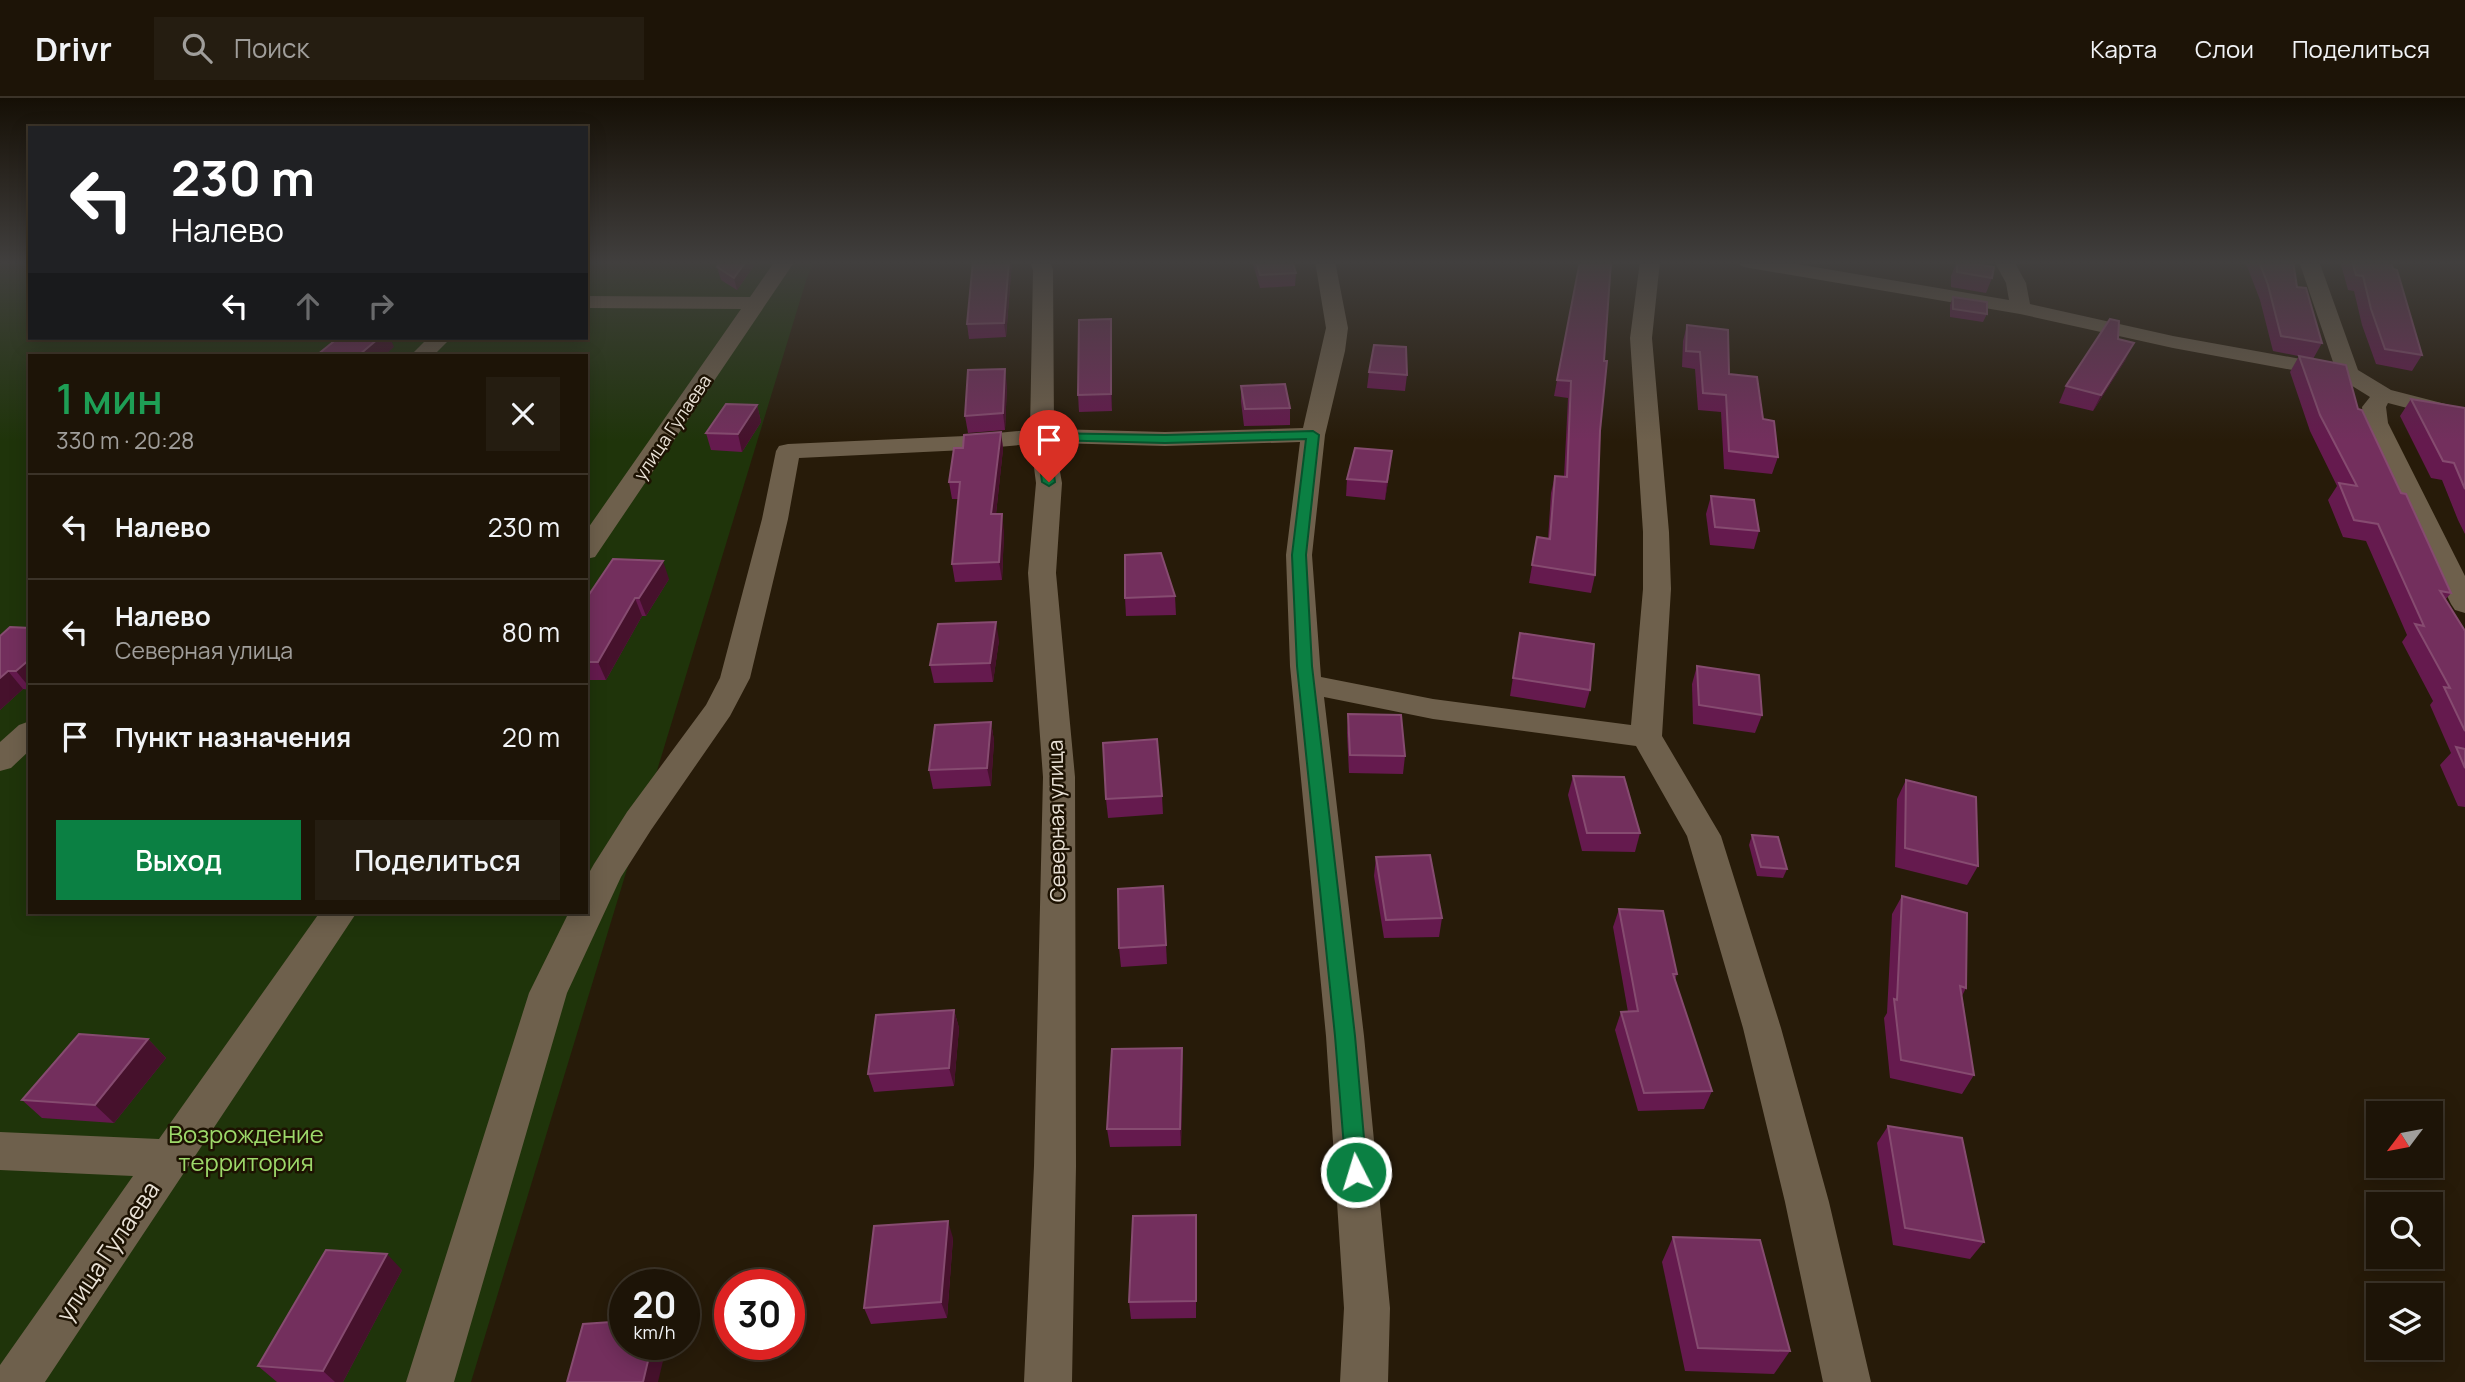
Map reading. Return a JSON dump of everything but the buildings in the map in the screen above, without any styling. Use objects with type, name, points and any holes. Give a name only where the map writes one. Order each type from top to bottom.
[{"type":"street","name":"улица Гулаева","points":[[588,548],[744,321]]},
{"type":"street","name":"Северная улица","points":[[1043,321],[1042,436],[1049,482],[1042,573],[1059,777],[1055,1166],[1048,1382]]},
{"type":"street","points":[[1335,321],[1334,351],[1313,435],[1299,555],[1305,666],[1345,1036],[1364,1267],[1367,1308],[1364,1382]]},
{"type":"street","points":[[1643,321],[1641,338],[1656,531],[1657,589],[1646,736],[1704,836],[1769,1054],[1807,1202],[1847,1382]]},
{"type":"street","points":[[2078,321],[2173,342],[2348,374],[2383,395],[2465,416]]},
{"type":"street","points":[[2330,321],[2348,374]]},
{"type":"street","points":[[423,354],[438,340]]},
{"type":"street","points":[[2383,395],[2374,407],[2376,423],[2465,604]]},
{"type":"street","points":[[588,910],[606,873],[639,821],[719,709],[734,678],[775,519],[788,451],[965,443],[1042,436],[1177,439],[1313,435]]},
{"type":"street","points":[[1308,684],[1352,695],[1481,717],[1607,734],[1646,736]]},
{"type":"street","points":[[0,760],[28,734]]},
{"type":"street","name":"улица Гулаева","points":[[17,1382],[339,914]]},
{"type":"street","points":[[430,1382],[438,1348],[548,993],[586,914]]},
{"type":"street","points":[[0,1151],[170,1159]]},
{"type":"green space","name":"Возрождение территория","points":[[0,321],[28,321],[28,340],[588,340],[588,321],[794,321],[471,1382],[0,1382]]},
{"type":"route","points":[[1049,482],[1042,436],[1076,439],[1224,439],[1313,435],[1299,555],[1305,666],[1345,1036],[1356,1172]]}]
